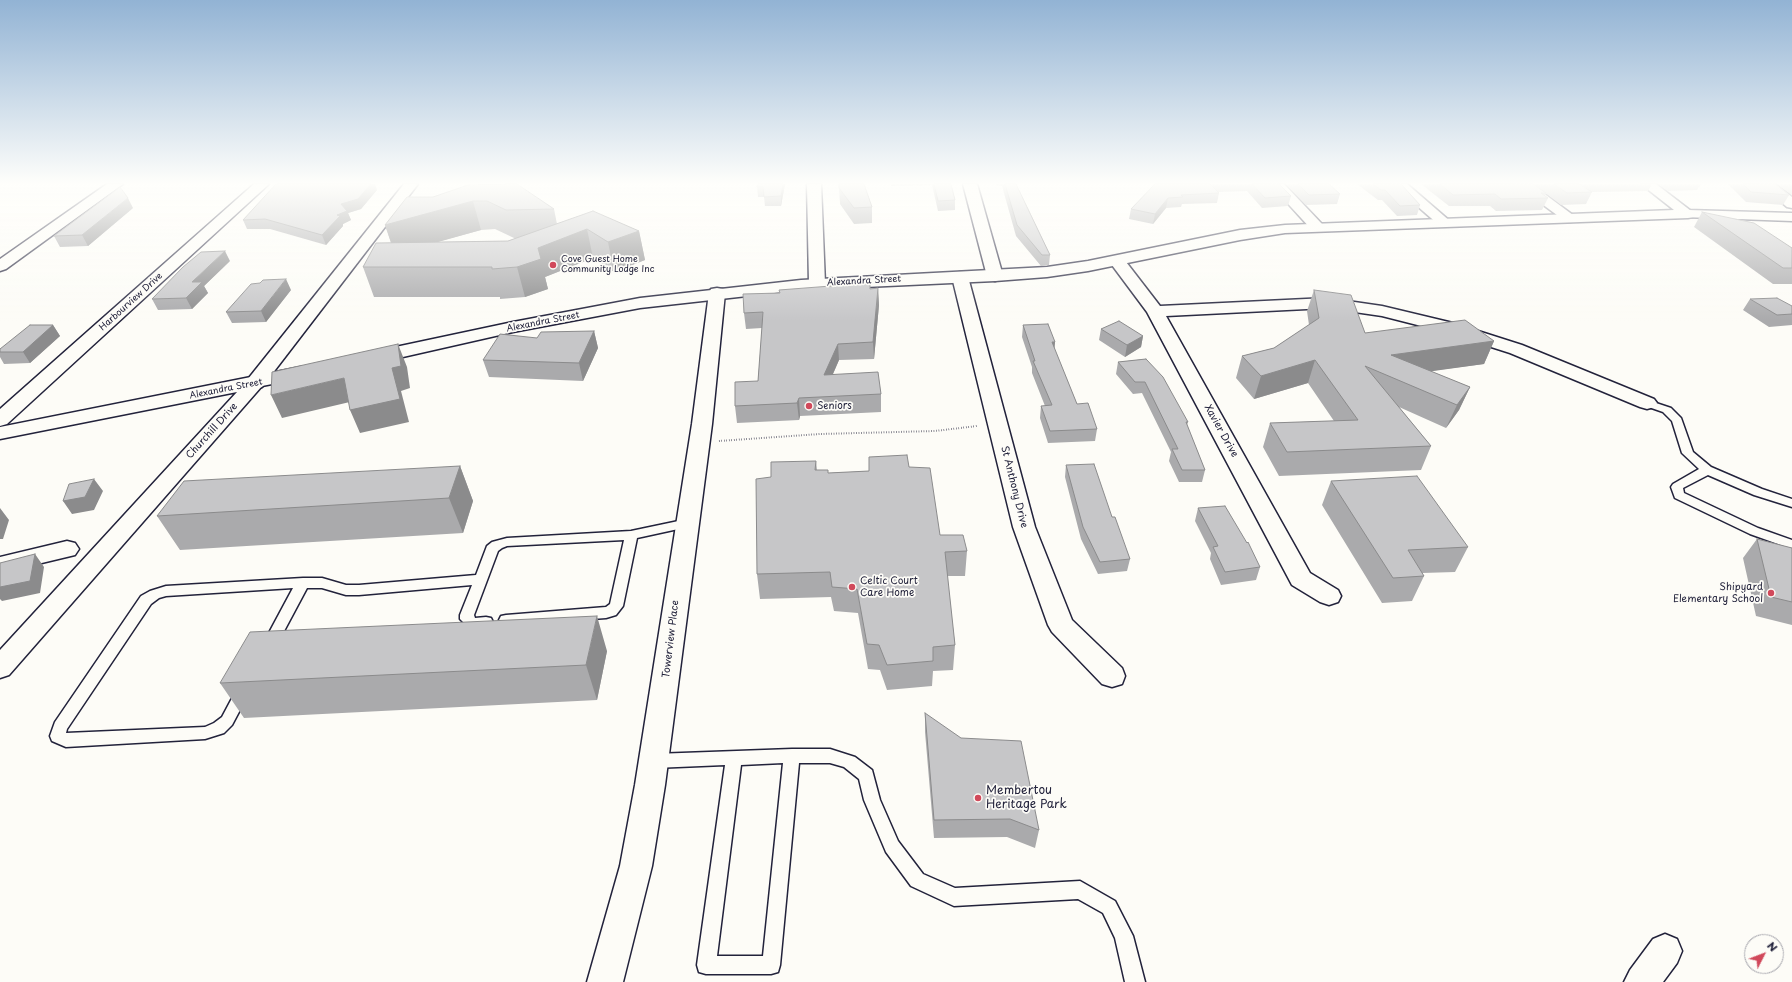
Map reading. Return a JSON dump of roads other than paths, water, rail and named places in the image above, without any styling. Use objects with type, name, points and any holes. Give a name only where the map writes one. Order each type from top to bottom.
[{"type":"street","points":[[0,266],[51,230]]},
{"type":"street","name":"Harbourview Drive","points":[[0,420],[211,230]]},
{"type":"street","name":"Churchill Drive","points":[[0,668],[255,383],[375,230]]},
{"type":"street","points":[[815,230],[817,284]]},
{"type":"street","points":[[982,230],[994,276]]},
{"type":"street","name":"Alexandra Street","points":[[360,360],[518,326],[640,302],[817,284],[994,276],[1053,271],[1117,261],[1240,235],[1290,230]]},
{"type":"street","name":"Xavier Drive","points":[[1117,261],[1155,311],[1301,579],[1329,596]]},
{"type":"street","name":"St Anthony Drive","points":[[960,277],[1024,527],[1061,625],[1112,676]]},
{"type":"street","name":"Towerview Place","points":[[605,982],[636,866],[654,761],[699,442],[717,293]]},
{"type":"street","points":[[1155,311],[1327,303],[1382,311],[1447,327],[1516,349],[1647,403]]},
{"type":"street","name":"Alexandra Street","points":[[0,433],[316,370]]},
{"type":"street","points":[[0,565],[67,549]]},
{"type":"street","points":[[1642,982],[1666,951]]},
{"type":"lane","points":[[1647,403],[1667,410],[1677,420],[1688,453],[1707,470],[1758,492],[1792,503]]},
{"type":"lane","points":[[1707,470],[1677,487],[1679,495],[1754,531],[1792,545]]},
{"type":"lane","points":[[631,535],[616,606],[606,613],[473,623],[468,619],[467,615],[480,579],[492,549],[497,545],[507,542],[631,535],[688,523]]},
{"type":"lane","points":[[249,681],[227,720],[219,728],[206,733],[66,740],[58,736],[60,727],[146,600],[155,594],[166,591],[322,583],[346,590],[359,590],[480,579]]},
{"type":"lane","points":[[263,655],[303,584]]},
{"type":"lane","points":[[734,758],[706,965],[771,965],[792,756]]},
{"type":"lane","points":[[654,761],[830,756],[849,762],[866,775],[872,800],[892,846],[916,880],[954,897],[1012,895],[1080,890],[1109,907],[1124,936],[1135,982]]},
{"type":"place","name":"Cove Guest Home Community Lodge Inc","points":[[553,265]]},
{"type":"place","name":"Seniors","points":[[809,406]]},
{"type":"place","name":"Celtic Court Care Home","points":[[852,587]]},
{"type":"place","name":"Shipyard Elementary School","points":[[1771,593]]},
{"type":"place","name":"Membertou Heritage Park","points":[[978,798]]}]
